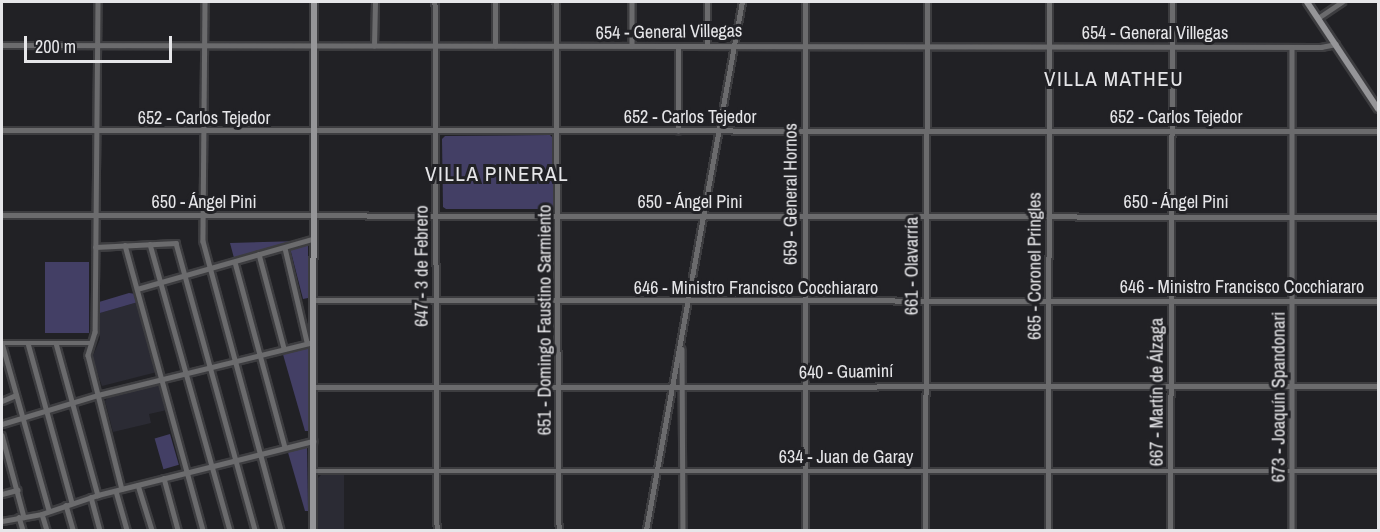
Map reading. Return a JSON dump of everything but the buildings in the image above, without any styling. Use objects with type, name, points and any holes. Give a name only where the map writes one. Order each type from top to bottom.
[{"type":"main road","points":[[313,531],[313,387],[310,342],[313,300],[314,2]]},
{"type":"main road","points":[[1307,2],[1378,109]]},
{"type":"street","points":[[98,2],[95,332],[88,351],[122,489]]},
{"type":"street","points":[[205,2],[203,241],[281,531]]},
{"type":"street","points":[[374,46],[375,2]]},
{"type":"street","name":"647 - 3 de Febrero","points":[[435,2],[437,531]]},
{"type":"street","points":[[495,2],[495,46]]},
{"type":"street","name":"651 - Domingo Faustino Sarmiento","points":[[556,2],[559,531]]},
{"type":"street","points":[[632,2],[632,46]]},
{"type":"street","points":[[707,2],[707,46]]},
{"type":"street","points":[[646,531],[742,2]]},
{"type":"street","name":"659 - General Hornos","points":[[805,2],[805,531]]},
{"type":"street","name":"661 - Olavarría","points":[[926,531],[927,2]]},
{"type":"street","name":"665 - Coronel Pringles","points":[[1048,531],[1049,2]]},
{"type":"street","name":"667 - Martín de Álzaga","points":[[1170,531],[1172,2]]},
{"type":"street","points":[[1318,18],[1342,2]]},
{"type":"street","name":"654 - General Villegas","points":[[2,45],[1292,47],[1336,44]]},
{"type":"street","points":[[678,47],[678,130]]},
{"type":"street","name":"673 - Joaquín Spandonari","points":[[1292,47],[1292,531]]},
{"type":"street","name":"652 - Carlos Tejedor","points":[[2,130],[1378,131]]},
{"type":"street","name":"650 - Ángel Pini","points":[[2,215],[1378,217]]},
{"type":"street","points":[[137,289],[313,239]]},
{"type":"street","points":[[95,247],[176,243],[255,531]]},
{"type":"street","points":[[150,244],[230,531]]},
{"type":"street","points":[[125,245],[203,531]]},
{"type":"street","points":[[2,424],[98,395],[310,342],[285,248]]},
{"type":"street","points":[[260,254],[284,348]]},
{"type":"street","points":[[235,262],[285,447]]},
{"type":"street","name":"646 - Ministro Francisco Cocchiararo","points":[[313,300],[436,302],[1378,301]]},
{"type":"street","points":[[682,337],[683,531]]},
{"type":"street","points":[[49,510],[2,343],[92,343]]},
{"type":"street","points":[[28,343],[72,503]]},
{"type":"street","points":[[56,344],[98,495]]},
{"type":"street","name":"640 - Guaminí","points":[[313,387],[1378,386]]},
{"type":"street","points":[[2,400],[16,395]]},
{"type":"street","points":[[2,435],[17,490],[22,531]]},
{"type":"street","points":[[2,521],[42,514],[98,495],[313,441]]},
{"type":"street","name":"634 - Juan de Garay","points":[[313,471],[1378,471]]},
{"type":"street","points":[[164,478],[178,531]]},
{"type":"street","points":[[138,485],[152,531]]},
{"type":"street","points":[[2,494],[17,490]]},
{"type":"street","points":[[116,491],[127,531]]},
{"type":"street","points":[[91,497],[100,531]]},
{"type":"street","points":[[66,505],[74,531]]},
{"type":"street","points":[[42,514],[47,531]]},
{"type":"shaded area","points":[[550,135],[553,138],[554,206],[549,209],[446,209],[443,207],[442,139],[445,136]]},
{"type":"shaded area","points":[[300,241],[234,258],[230,243]]},
{"type":"shaded area","points":[[308,244],[308,298],[303,299],[290,248]]},
{"type":"shaded area","points":[[45,262],[89,262],[89,333],[45,333]]},
{"type":"shaded area","points":[[129,293],[136,294],[138,302],[100,313],[99,302]]},
{"type":"shaded area","points":[[138,302],[157,372],[102,386],[92,358],[100,339],[100,313]]},
{"type":"shaded area","points":[[308,346],[308,431],[305,431],[282,351]]},
{"type":"shaded area","points":[[156,385],[161,387],[167,410],[149,414],[151,423],[113,432],[105,401],[108,397]]},
{"type":"shaded area","points":[[170,434],[179,465],[163,469],[155,438]]},
{"type":"shaded area","points":[[307,444],[308,511],[305,511],[287,449]]},
{"type":"shaded area","points":[[322,474],[344,475],[344,530],[317,530],[317,479]]},
{"type":"district","name":"VILLA MATHEU","points":[[1114,79]]},
{"type":"district","name":"VILLA PINERAL","points":[[497,174]]}]
